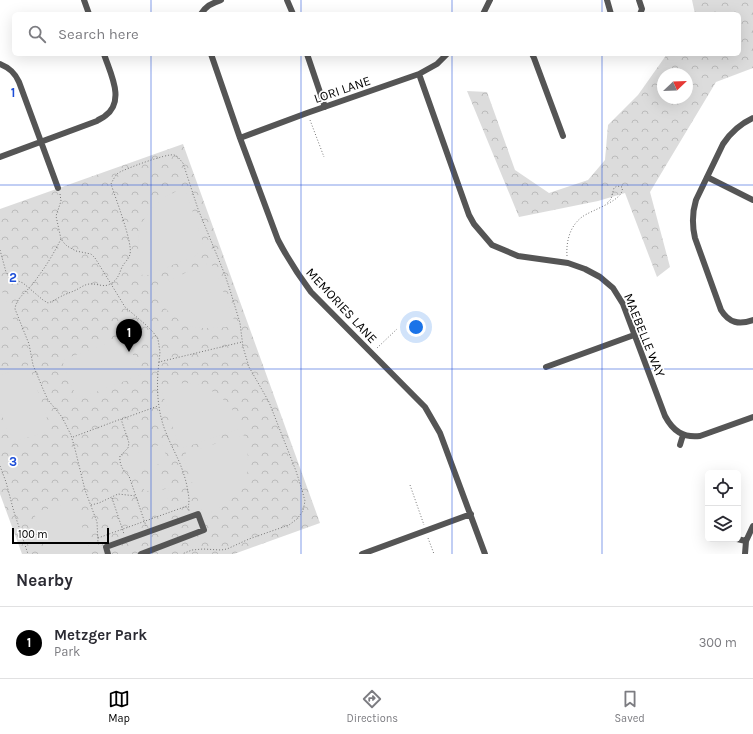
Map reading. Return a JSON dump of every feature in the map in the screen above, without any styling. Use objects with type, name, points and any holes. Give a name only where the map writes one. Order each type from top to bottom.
[{"type":"street","points":[[84,0],[88,12]]},
{"type":"street","points":[[202,12],[209,5],[221,0]]},
{"type":"street","points":[[287,0],[292,12]]},
{"type":"street","points":[[485,12],[490,0]]},
{"type":"street","points":[[607,0],[610,12]]},
{"type":"street","points":[[639,0],[642,9],[641,12]]},
{"type":"street","points":[[0,157],[97,121],[106,116],[113,108],[116,97],[115,86],[105,56]]},
{"type":"street","name":"MEMORIES LANE","points":[[212,56],[240,138],[278,240],[286,256],[311,292],[425,407],[440,434],[485,554]]},
{"type":"street","points":[[308,56],[325,107]]},
{"type":"street","name":"LORI LANE","points":[[240,138],[419,74],[437,64],[445,56]]},
{"type":"street","points":[[533,56],[563,136]]},
{"type":"street","points":[[0,64],[6,66],[16,76],[58,188]]},
{"type":"street","name":"MAEBELLE WAY","points":[[419,74],[469,215],[474,224],[492,245],[518,256],[568,263],[600,277],[613,288],[623,304],[665,416],[669,424],[676,431],[684,435]]},
{"type":"street","points":[[750,321],[739,323],[733,322],[724,315],[721,310],[695,238],[692,224],[693,209],[696,200],[722,144],[736,128],[753,118]]},
{"type":"street","points":[[707,177],[753,200]]},
{"type":"street","points":[[546,367],[634,335]]},
{"type":"street","points":[[680,445],[684,435],[692,437],[700,436],[753,417]]},
{"type":"street","points":[[108,554],[106,547],[198,514],[204,530],[141,554]]},
{"type":"street","points":[[362,554],[380,551],[471,514]]},
{"type":"street","points":[[745,554],[746,541],[753,526]]},
{"type":"street","points":[[741,540],[746,541]]},
{"type":"path","points":[[310,120],[324,157]]},
{"type":"path","points":[[0,250],[6,272],[11,278],[23,282],[48,303],[86,285],[109,285],[120,275],[122,268],[130,255],[127,235],[111,184],[113,179],[123,171],[166,155],[173,154],[183,163],[198,209],[230,290],[240,323],[249,367],[269,402],[296,471],[305,501],[303,511],[297,519],[289,525],[249,539],[227,549],[192,550],[182,554]]},
{"type":"path","points":[[567,259],[566,248],[575,224],[590,212],[616,199],[622,194],[622,187],[617,186],[614,188],[611,200],[607,203]]},
{"type":"path","points":[[58,188],[61,201],[56,216],[61,239],[64,243],[76,251],[91,254],[95,258],[125,307],[146,325],[158,339],[160,352],[157,374],[160,416],[164,430],[183,473],[191,516]]},
{"type":"path","points":[[61,239],[41,273],[30,288],[20,297],[15,309],[29,344],[33,365],[43,389],[48,400],[64,420],[72,438],[85,490],[97,522],[98,543],[100,549]]},
{"type":"path","points":[[378,347],[397,329]]},
{"type":"path","points":[[159,362],[243,342]]},
{"type":"path","points":[[72,438],[159,406]]},
{"type":"path","points":[[121,419],[129,443],[128,448],[120,456],[120,462],[125,473],[129,476],[149,532]]},
{"type":"path","points":[[0,466],[28,554]]},
{"type":"path","points":[[410,485],[425,528]]},
{"type":"path","points":[[91,505],[118,494],[136,496]]},
{"type":"path","points":[[111,497],[126,540]]},
{"type":"path","points":[[98,538],[188,506]]},
{"type":"path","points":[[428,538],[434,554]]},
{"type":"green space","points":[[692,0],[753,0],[753,68],[716,82],[650,192],[670,267],[657,277],[625,193],[598,201],[519,217],[467,91],[487,92],[515,170],[549,193],[588,180],[605,160],[608,125],[638,95],[657,68],[657,104],[693,104],[693,68],[657,68],[666,56],[741,56],[741,12],[695,12]]},
{"type":"green space","points":[[183,144],[320,523],[234,554],[22,554],[0,494],[0,209]]},
{"type":"green space","points":[[185,189],[203,242],[197,255],[143,277],[139,265],[138,243],[140,225],[153,207],[165,197]]},
{"type":"green space","points":[[209,263],[214,267],[236,325],[218,328],[197,328],[186,325],[166,309],[160,302],[152,287]]},
{"type":"green space","points":[[0,286],[14,321],[0,326]]},
{"type":"green space","points":[[126,336],[141,375],[77,399],[62,360]]},
{"type":"green space","points":[[29,365],[51,430],[11,443],[0,409],[0,375]]},
{"type":"green space","points":[[186,383],[203,385],[222,398],[232,409],[238,419],[240,429],[183,448],[178,445],[161,388],[164,385]]},
{"type":"green space","points":[[243,435],[246,437],[248,457],[248,468],[245,479],[230,500],[216,510],[203,515],[184,458],[186,453]]},
{"type":"green space","points":[[162,444],[168,461],[130,474],[124,458]]},
{"type":"green space","points":[[163,474],[166,484],[145,492],[141,482]]},
{"type":"green space","points":[[168,488],[171,497],[150,505],[146,495]]},
{"type":"green space","points":[[74,501],[91,554],[47,554],[34,513]]},
{"type":"place","name":"Metzger Park","points":[[129,352]]}]
